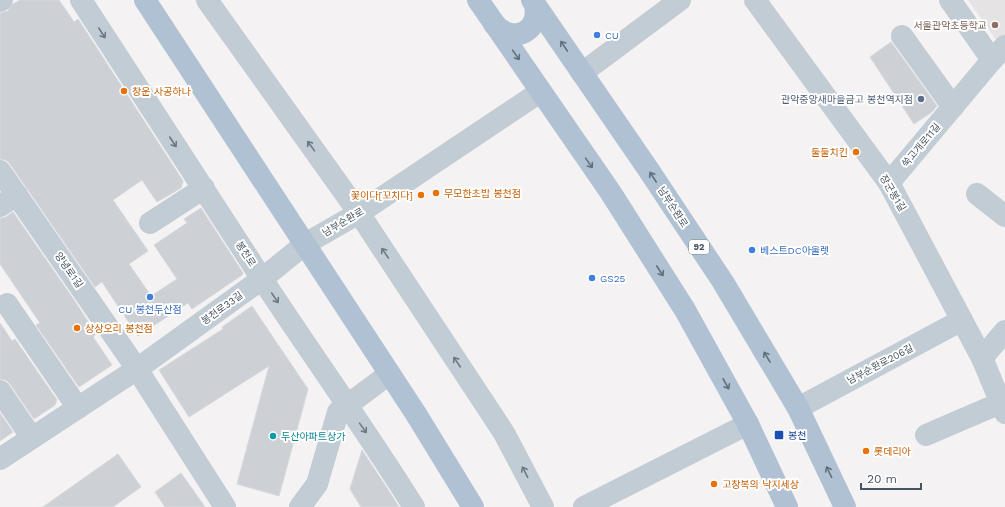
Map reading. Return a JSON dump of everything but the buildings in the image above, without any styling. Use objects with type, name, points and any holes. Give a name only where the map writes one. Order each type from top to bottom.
[{"type":"main road","points":[[145,0],[416,414],[473,507]]},
{"type":"main road","points":[[478,0],[610,193],[685,310],[748,424],[787,507]]},
{"type":"main road","points":[[494,24],[499,30],[514,35],[521,34],[528,30],[536,17],[536,9],[533,1]]},
{"type":"main road","name":"남부순환로","points":[[533,1],[648,169],[718,276],[798,408],[845,507]]},
{"type":"street","name":"봉천로","points":[[81,0],[204,188],[342,408],[381,454],[414,507]]},
{"type":"street","points":[[207,0],[359,213],[504,433],[542,507]]},
{"type":"street","points":[[582,73],[680,0]]},
{"type":"street","name":"장군봉1길","points":[[755,0],[889,183],[982,358],[1004,406],[926,435]]},
{"type":"street","points":[[950,0],[998,53]]},
{"type":"street","points":[[902,36],[953,107]]},
{"type":"street","name":"쑥고개로11길","points":[[889,183],[998,53]]},
{"type":"street","name":"남부순환로","points":[[305,244],[359,213],[540,92]]},
{"type":"street","name":"양녕로1길","points":[[0,171],[8,201],[137,369]]},
{"type":"street","points":[[150,223],[204,188]]},
{"type":"street","points":[[977,194],[1005,216]]},
{"type":"street","name":"봉천로33길","points":[[0,459],[137,369],[262,279],[305,244]]},
{"type":"street","points":[[7,304],[78,408]]},
{"type":"street","name":"남부순환로206길","points":[[798,408],[962,320]]},
{"type":"street","points":[[982,358],[1005,331]]},
{"type":"street","points":[[137,369],[225,507]]},
{"type":"street","points":[[300,507],[317,484],[342,408],[389,374]]},
{"type":"street","points":[[0,391],[32,438]]},
{"type":"street","points":[[584,507],[748,424]]},
{"type":"shaded area","name":"서울관악초등학교","points":[[968,0],[1005,0],[1004,51]]},
{"type":"place","name":"서울관악초등학교","points":[[995,25]]},
{"type":"place","name":"CU","points":[[597,35]]},
{"type":"place","name":"창운 사공하나","points":[[124,91]]},
{"type":"place","name":"관악중앙새마을금고 봉천역지점","points":[[921,99]]},
{"type":"place","name":"둘둘치킨","points":[[856,152]]},
{"type":"place","name":"무모한초밥 봉천점","points":[[436,193]]},
{"type":"place","name":"꽃이다[꼬치다]","points":[[421,195]]},
{"type":"place","name":"베스트DC아울렛","points":[[752,250]]},
{"type":"place","name":"GS25","points":[[592,278]]},
{"type":"place","name":"CU 봉천두산점","points":[[150,297]]},
{"type":"place","name":"상상오리 봉천점","points":[[77,328]]},
{"type":"place","name":"봉천","points":[[779,435]]},
{"type":"place","name":"두산아파트상가","points":[[273,436]]},
{"type":"place","name":"롯데리아","points":[[866,451]]},
{"type":"place","name":"고창복의 낙지세상","points":[[714,484]]}]
